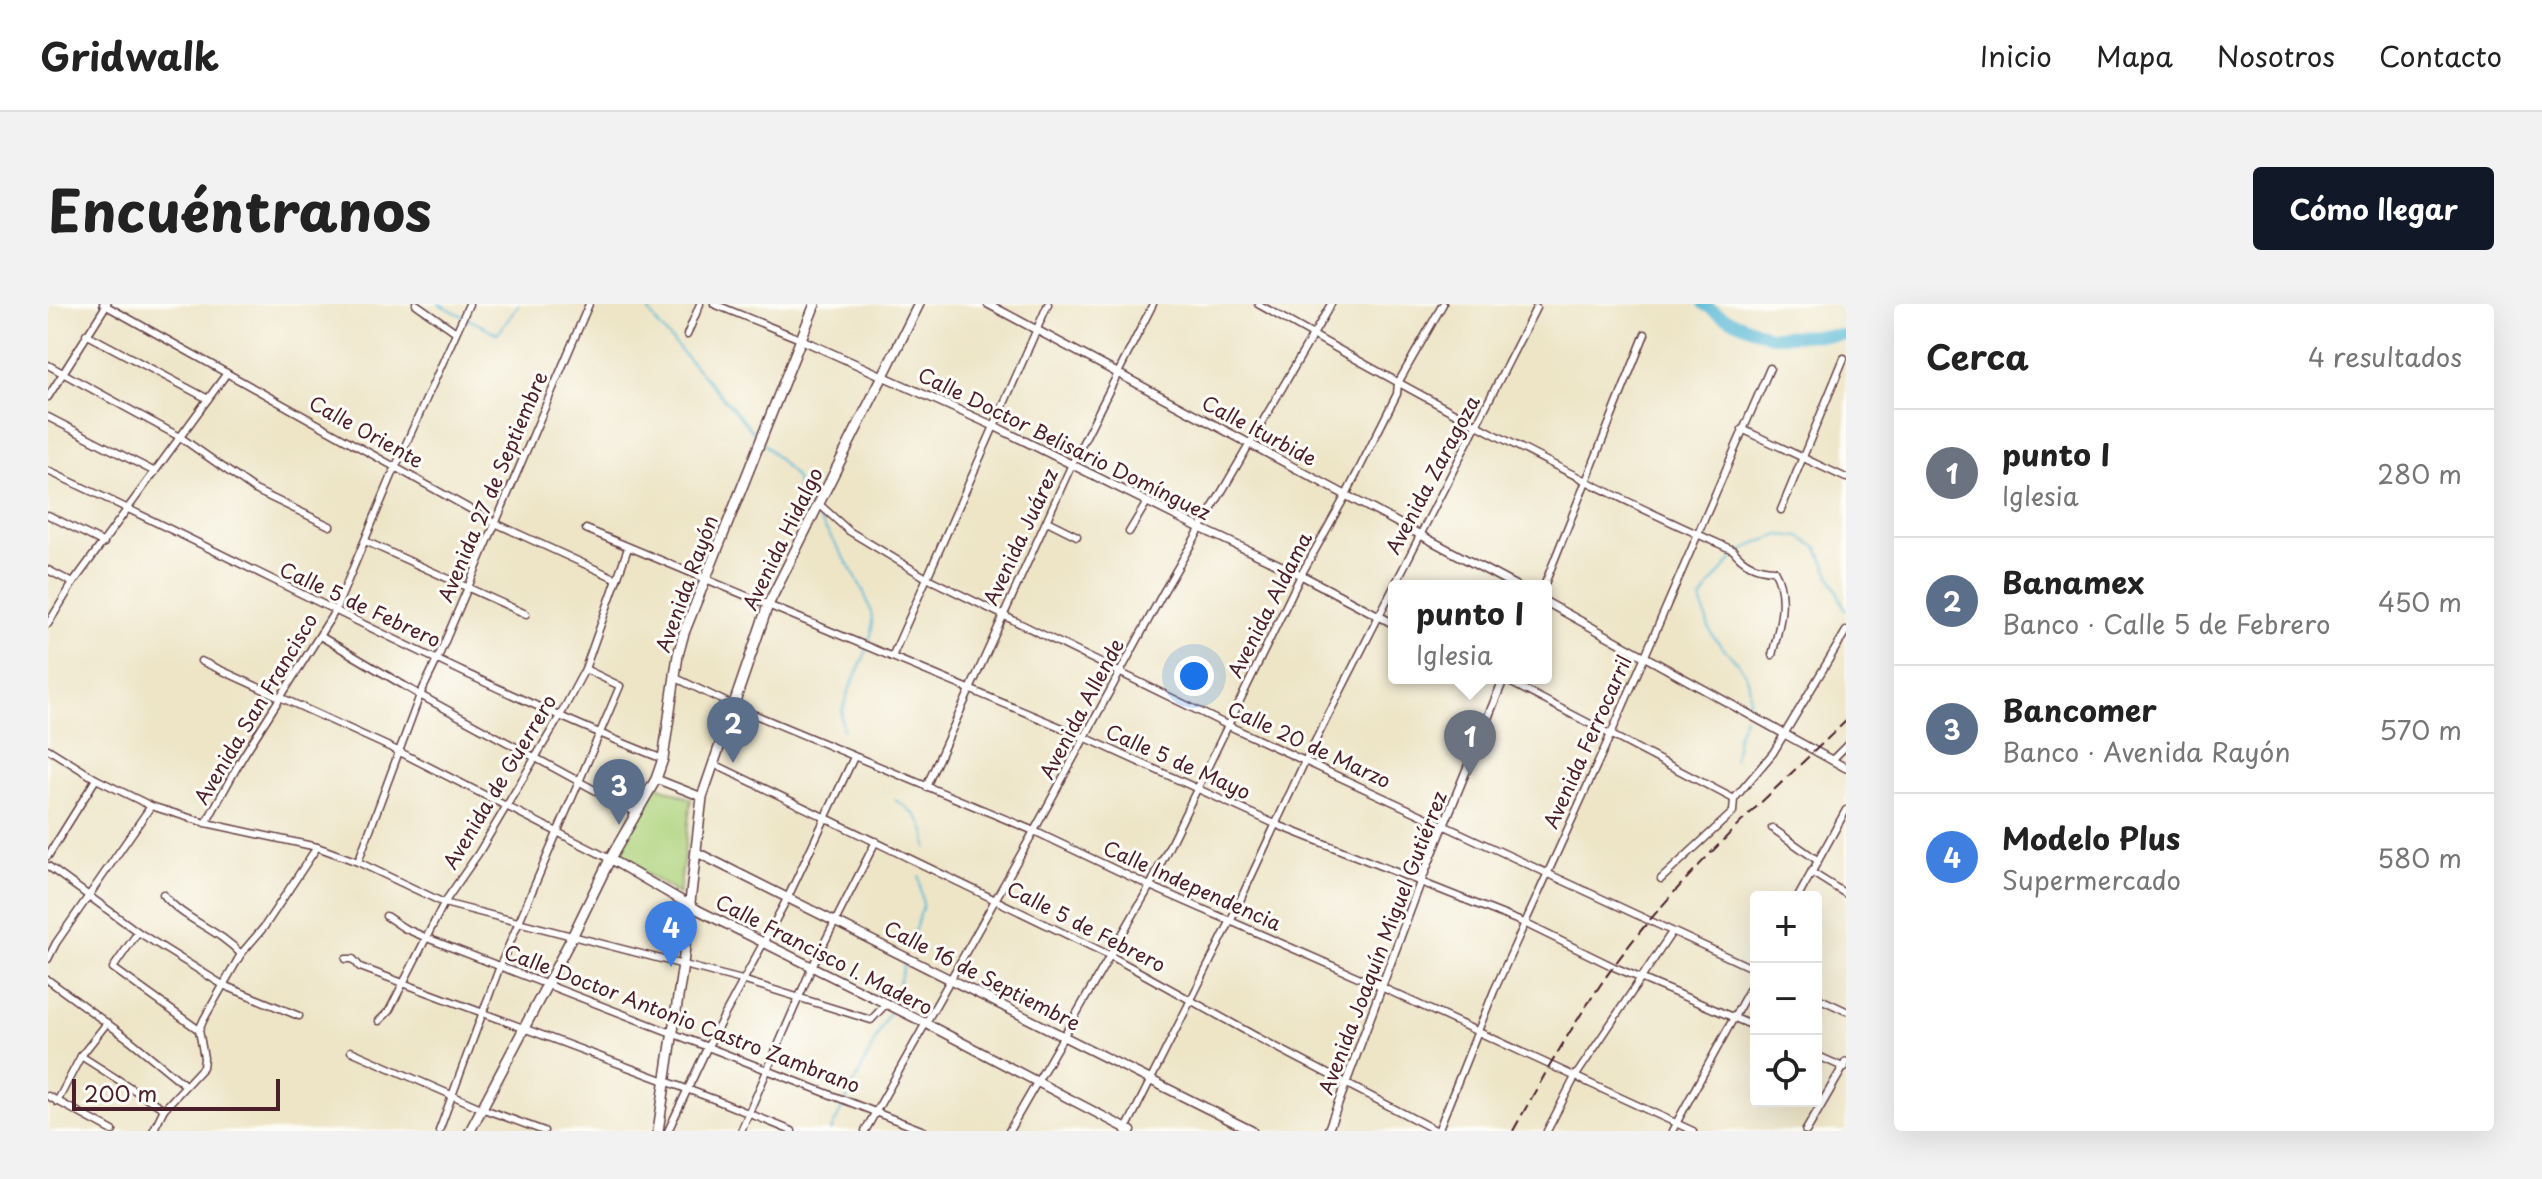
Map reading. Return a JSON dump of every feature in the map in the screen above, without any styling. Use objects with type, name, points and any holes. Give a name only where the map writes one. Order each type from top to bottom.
[{"type":"main road","name":"Avenida Rayón","points":[[470,1131],[610,859],[656,779],[663,759],[674,677],[684,633],[815,304]]},
{"type":"main road","name":"Avenida Hidalgo","points":[[658,1131],[683,964],[702,797],[768,605],[919,304]]},
{"type":"main road","name":"Calle 16 de Septiembre","points":[[696,852],[1252,1131]]},
{"type":"main road","name":"Calle Francisco I. Madero","points":[[610,859],[690,905],[925,1023],[1128,1130]]},
{"type":"street","points":[[416,304],[458,329]]},
{"type":"street","name":"Avenida San Francisco","points":[[206,823],[242,758],[335,611],[469,304]]},
{"type":"street","name":"Avenida 27 de Septiembre","points":[[358,862],[420,695],[589,304]]},
{"type":"street","points":[[687,335],[700,304]]},
{"type":"street","name":"Calle Doctor Belisario Domínguez","points":[[714,304],[994,426],[1301,575],[1388,621]]},
{"type":"street","name":"Calle Iturbide","points":[[988,304],[1505,580]]},
{"type":"street","points":[[892,657],[1048,304]]},
{"type":"street","name":"Avenida Juárez","points":[[926,787],[1072,464],[1153,304]]},
{"type":"street","points":[[1258,304],[1477,427],[1584,482],[1733,550],[1746,564],[1774,570],[1781,582],[1781,616],[1772,655]]},
{"type":"street","name":"Avenida Allende","points":[[865,1131],[1200,528],[1331,304]]},
{"type":"street","name":"Avenida Aldama","points":[[1009,1131],[1150,886],[1301,575],[1346,495],[1397,394],[1398,383],[1443,304]]},
{"type":"street","points":[[48,397],[105,305]]},
{"type":"street","name":"Calle Oriente","points":[[105,305],[495,523],[617,579]]},
{"type":"street","name":"Avenida Zaragoza","points":[[1397,580],[1536,308]]},
{"type":"street","points":[[86,334],[208,399]]},
{"type":"street","points":[[1546,580],[1645,334]]},
{"type":"street","points":[[1781,510],[1844,358]]},
{"type":"street","points":[[48,365],[180,437],[246,485],[330,526]]},
{"type":"street","name":"Avenida Ferrocarril","points":[[1438,1131],[1524,923],[1611,734],[1770,368]]},
{"type":"street","points":[[48,624],[73,583],[227,373]]},
{"type":"street","points":[[48,417],[155,472]]},
{"type":"street","points":[[1742,429],[1846,478]]},
{"type":"street","name":"Calle 5 de Febrero","points":[[48,471],[437,660],[663,759]]},
{"type":"street","points":[[1129,532],[1147,502]]},
{"type":"street","name":"Calle 20 de Marzo","points":[[818,505],[849,531],[925,577],[1227,725],[1750,967]]},
{"type":"street","points":[[48,515],[104,543]]},
{"type":"street","points":[[1047,521],[1077,536]]},
{"type":"street","name":"Calle 5 de Mayo","points":[[586,529],[1084,737],[1275,824],[1524,923],[1750,1024]]},
{"type":"street","points":[[365,541],[526,614]]},
{"type":"street","name":"Avenida de Guerrero","points":[[379,1021],[389,1011],[444,903],[478,854],[585,669],[628,548]]},
{"type":"street","points":[[48,570],[73,583]]},
{"type":"street","name":"Avenida Zaragoza","points":[[1128,1130],[1305,761],[1388,597]]},
{"type":"street","points":[[1552,605],[1846,768]]},
{"type":"street","points":[[1661,879],[1733,812],[1734,799],[1759,771],[1785,733],[1846,631]]},
{"type":"street","points":[[320,636],[420,695],[635,812]]},
{"type":"street","name":"Calle Francisco I. Madero","points":[[201,661],[398,751],[610,859]]},
{"type":"street","points":[[439,1131],[500,966],[620,686],[585,669]]},
{"type":"street","name":"Calle Independencia","points":[[674,677],[734,706],[1034,831],[1693,1131]]},
{"type":"street","name":"Avenida Joaquín Miguel Gutiérrez","points":[[1328,1131],[1421,881],[1502,684]]},
{"type":"street","points":[[1515,684],[1734,799]]},
{"type":"street","points":[[1832,760],[1846,746]]},
{"type":"street","points":[[48,749],[96,779],[151,806],[206,823],[317,847],[358,862],[444,903],[742,980],[872,1020],[888,1005]]},
{"type":"street","points":[[668,1131],[708,1046],[788,897],[854,757]]},
{"type":"street","name":"Calle 5 de Febrero","points":[[714,764],[1109,955],[1438,1131]]},
{"type":"street","points":[[48,856],[96,779]]},
{"type":"street","points":[[656,779],[702,797]]},
{"type":"street","points":[[48,959],[151,806]]},
{"type":"street","points":[[1801,891],[1846,810]]},
{"type":"street","points":[[1838,823],[1846,828]]},
{"type":"street","points":[[1772,828],[1817,860]]},
{"type":"street","points":[[741,1131],[798,997],[876,841]]},
{"type":"street","points":[[153,1131],[164,1109],[203,1067],[199,1030],[223,985],[241,954],[264,927],[317,847]]},
{"type":"street","points":[[48,866],[138,932],[223,985],[299,1016]]},
{"type":"street","points":[[1811,872],[1846,894]]},
{"type":"street","points":[[163,894],[181,911],[227,938],[241,954]]},
{"type":"street","name":"Calle Doctor Antonio Castro Zambrano","points":[[386,916],[404,928],[547,986],[924,1131]]},
{"type":"street","points":[[138,932],[113,968],[199,1030]]},
{"type":"street","points":[[1547,1131],[1575,1077],[1672,932]]},
{"type":"street","points":[[346,959],[353,959],[360,967],[792,1131]]},
{"type":"street","points":[[48,980],[185,1085]]},
{"type":"street","points":[[1672,1131],[1750,987]]},
{"type":"street","points":[[1822,1000],[1846,1011]]},
{"type":"street","points":[[57,1102],[81,1056],[107,1023]]},
{"type":"street","points":[[351,1051],[481,1108],[544,1131]]},
{"type":"street","points":[[81,1056],[164,1109]]},
{"type":"street","points":[[1806,1131],[1845,1066],[1822,1057]]},
{"type":"street","points":[[48,1096],[113,1131]]},
{"type":"green space","points":[[655,785],[691,799],[679,894],[616,855]]},
{"type":"waterway","points":[[439,304],[498,334],[519,304]]},
{"type":"waterway","points":[[644,304],[659,326],[757,436]]},
{"type":"waterway","points":[[1703,304],[1722,316],[1769,336],[1846,335]]},
{"type":"waterway","points":[[764,444],[795,477],[801,502],[813,510]]},
{"type":"waterway","points":[[817,516],[858,580],[872,619],[867,648],[844,704],[843,730]]},
{"type":"waterway","points":[[1739,554],[1756,543],[1781,535],[1800,537],[1818,548],[1846,611]]},
{"type":"waterway","points":[[1734,557],[1701,600],[1713,636],[1746,674],[1750,693],[1748,705]]},
{"type":"waterway","points":[[1734,760],[1738,734],[1745,716]]},
{"type":"waterway","points":[[895,800],[918,819],[925,831],[927,848]]},
{"type":"waterway","points":[[914,932],[923,906],[919,876]]},
{"type":"waterway","points":[[893,1002],[905,962]]},
{"type":"waterway","points":[[831,1131],[891,1008]]},
{"type":"railway","points":[[1513,1131],[1576,1023],[1629,945],[1720,843],[1846,721]]},
{"type":"place","name":"Banamex","points":[[733,763]]},
{"type":"place","name":"punto I","points":[[1470,776]]},
{"type":"place","name":"Bancomer","points":[[619,825]]},
{"type":"place","name":"Modelo Plus","points":[[671,967]]}]
